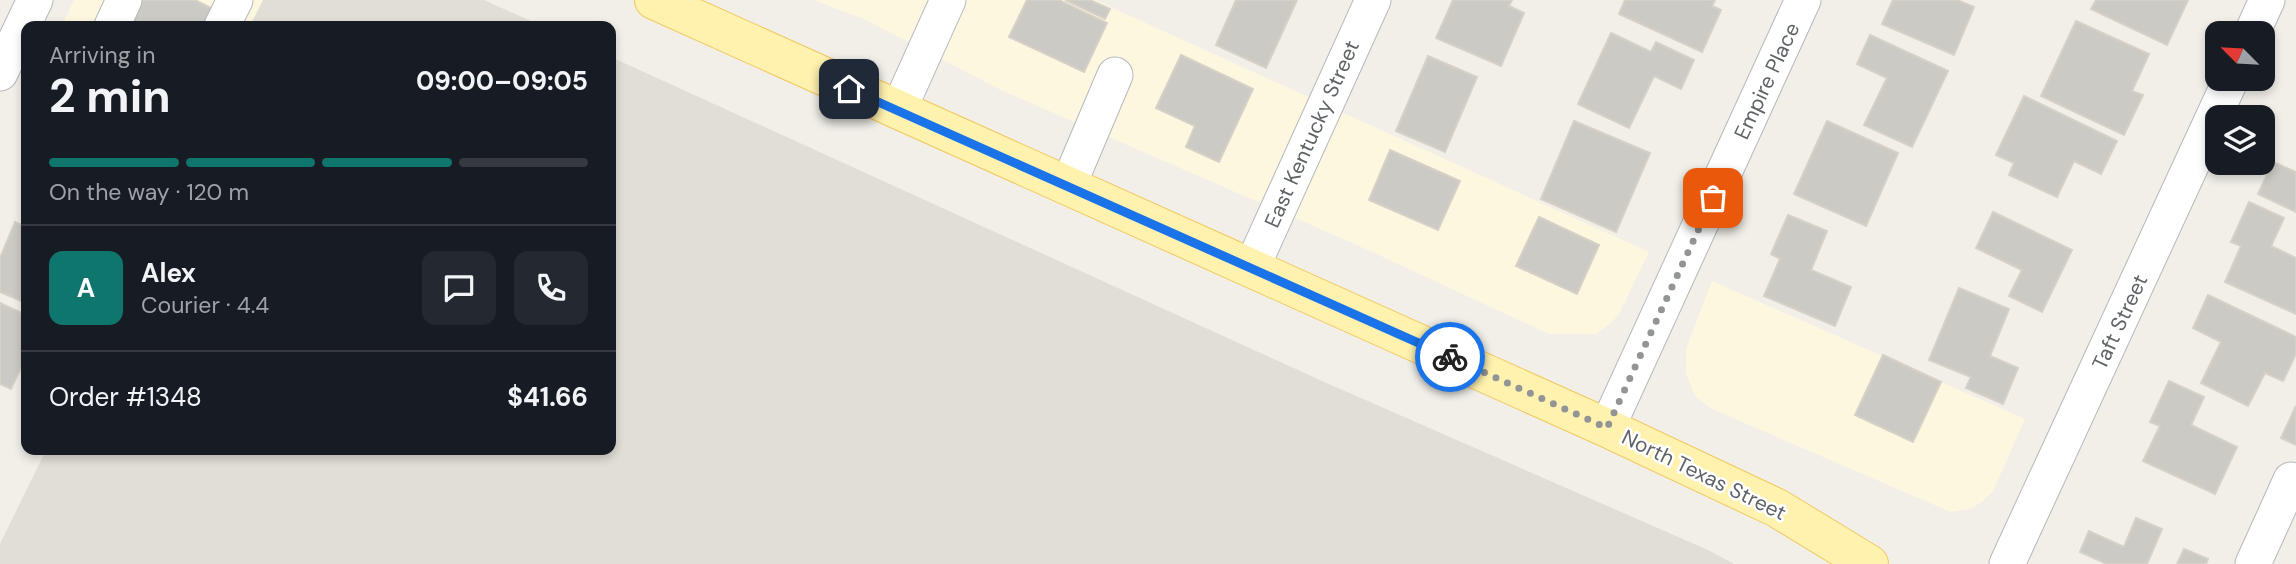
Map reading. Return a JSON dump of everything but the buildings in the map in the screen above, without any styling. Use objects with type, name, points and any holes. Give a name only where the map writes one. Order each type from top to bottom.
[{"type":"main road","name":"North Texas Street","points":[[671,4],[898,111],[1607,428],[1777,508],[1869,564]]},
{"type":"street","points":[[114,21],[124,0]]},
{"type":"street","points":[[224,21],[235,0]]},
{"type":"street","points":[[898,111],[948,0]]},
{"type":"street","name":"East Kentucky Street","points":[[1252,267],[1373,0]]},
{"type":"street","name":"Empire Place","points":[[1607,428],[1803,0]]},
{"type":"street","points":[[2257,21],[2267,0]]},
{"type":"street","points":[[0,73],[20,9]]},
{"type":"street","points":[[1068,186],[1115,75]]},
{"type":"street","name":"Taft Street","points":[[2011,563],[2226,91]]},
{"type":"street","points":[[2253,564],[2291,480],[2296,482]]},
{"type":"shaded area","points":[[74,0],[263,0],[252,21],[64,21]]},
{"type":"shaded area","points":[[263,0],[484,0],[531,21],[252,21]]},
{"type":"shaded area","points":[[814,0],[1095,0],[1649,252],[1619,314],[1611,323],[1596,334],[1549,334],[1357,245],[1001,90],[864,19]]},
{"type":"shaded area","points":[[616,59],[1322,381],[1708,550],[1734,564],[0,564],[0,544],[44,455],[616,455]]},
{"type":"shaded area","points":[[1712,281],[2025,419],[1993,491],[1982,502],[1969,509],[1951,512],[1712,409],[1695,396],[1686,373],[1686,349]]},
{"type":"way so far","points":[[1450,357],[1607,428],[1713,198]]},
{"type":"route","points":[[849,89],[1450,357]]}]
